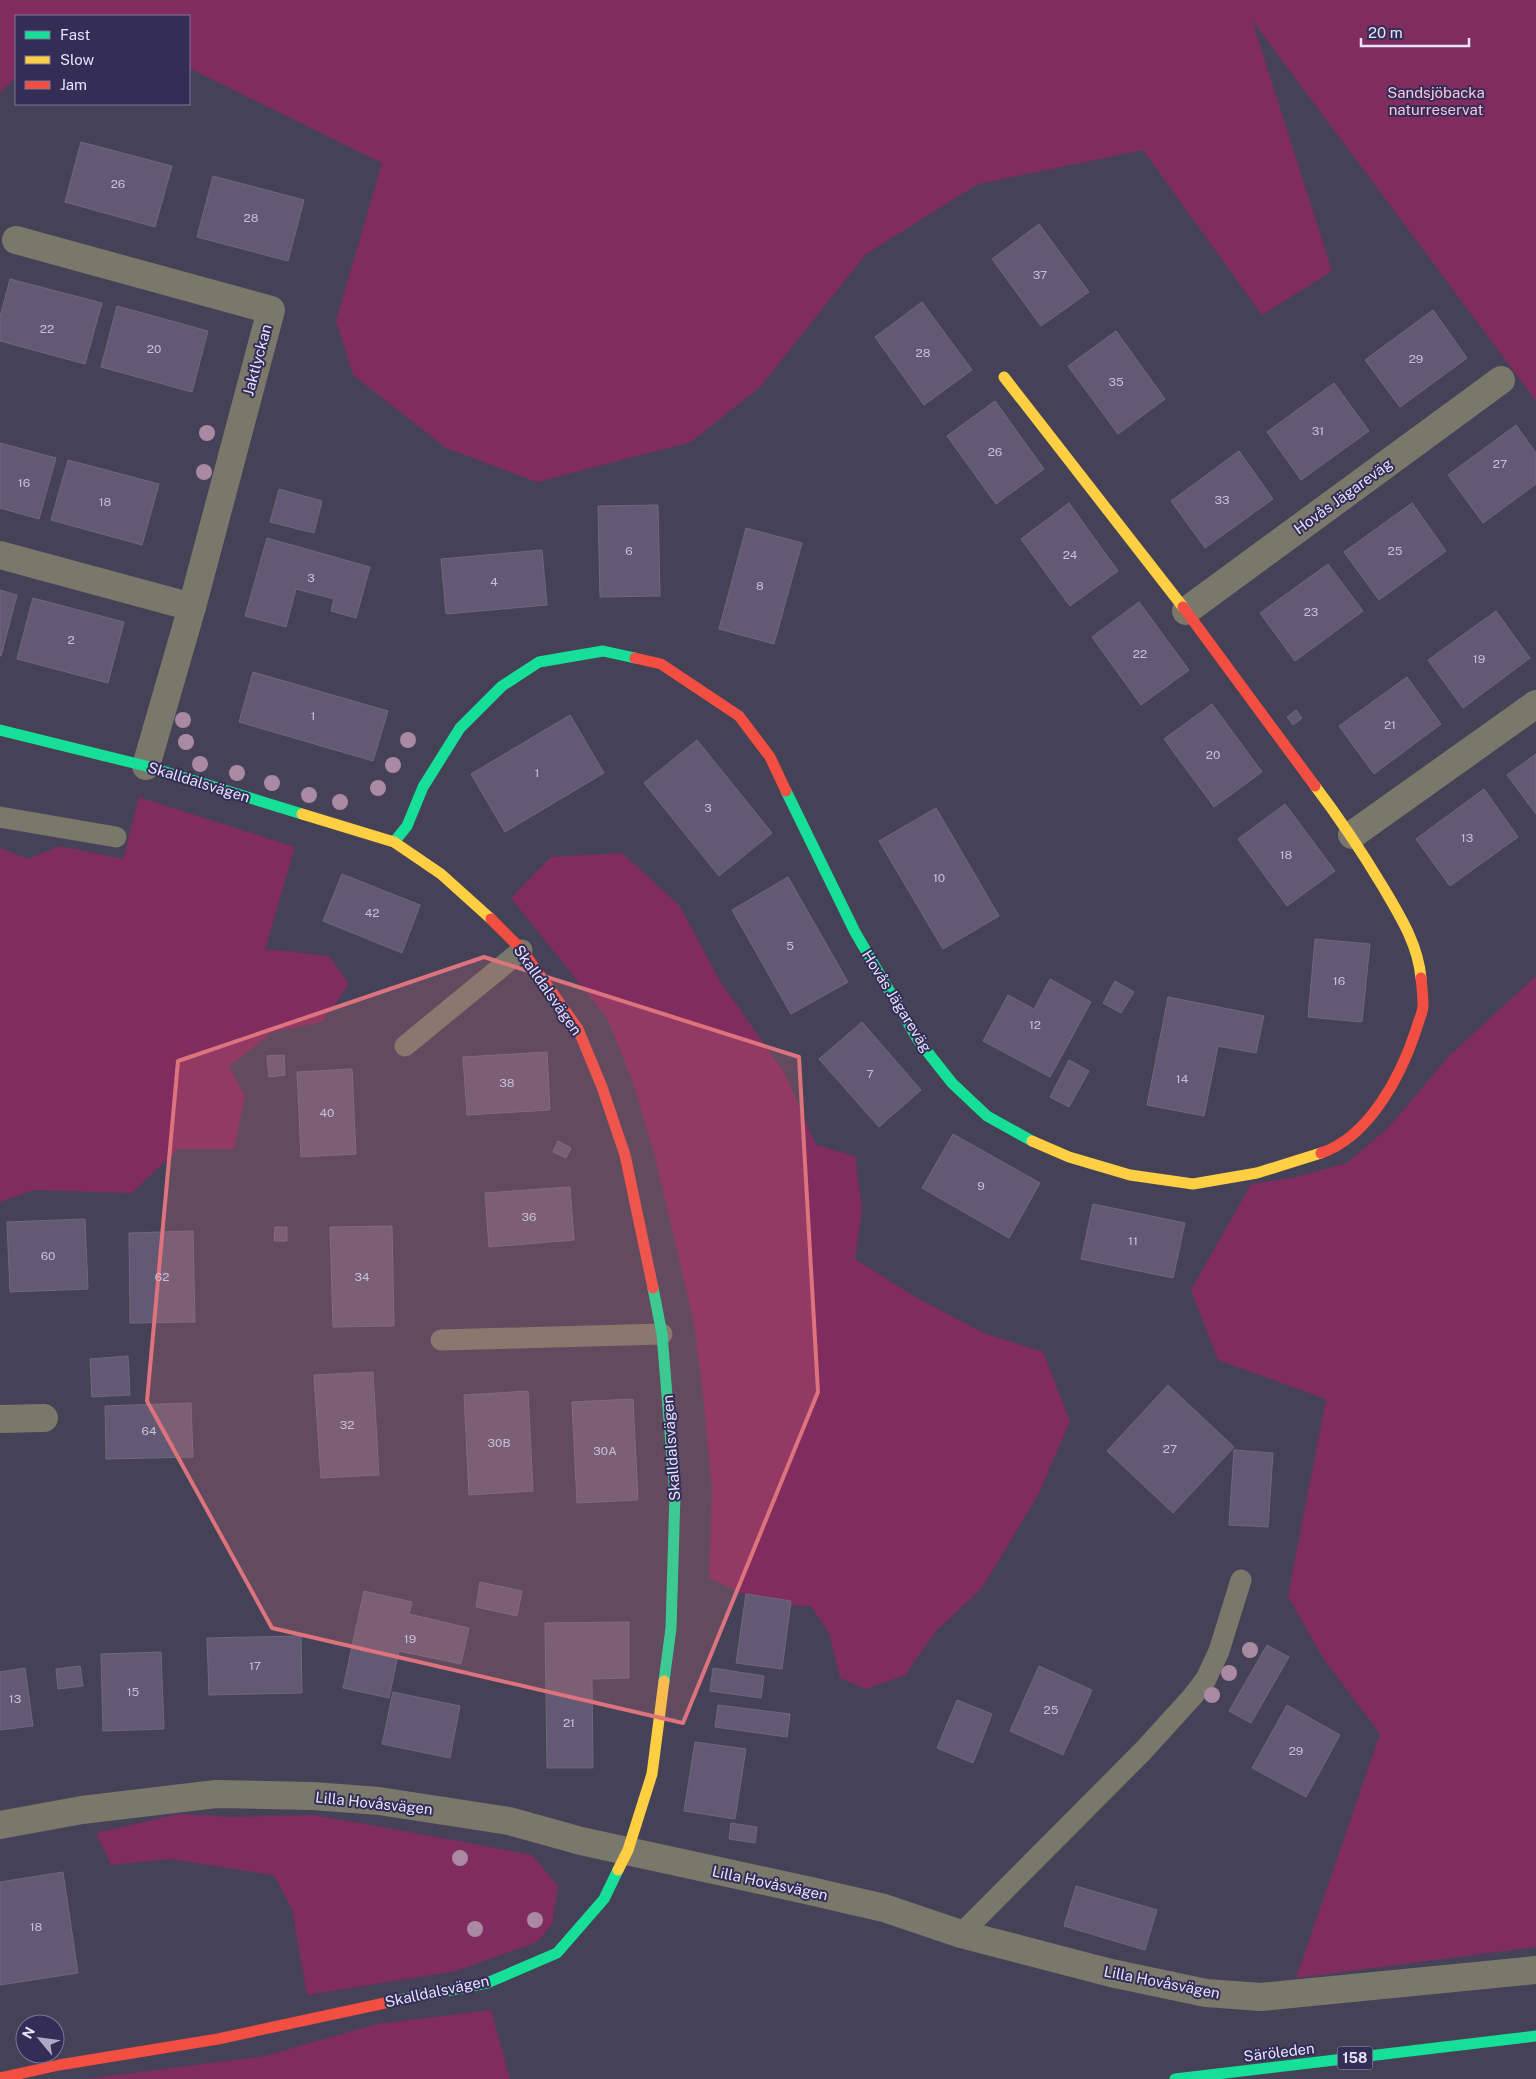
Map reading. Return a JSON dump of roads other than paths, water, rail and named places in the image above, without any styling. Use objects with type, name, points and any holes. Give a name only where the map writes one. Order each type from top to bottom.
[{"type":"street","name":"Jaktlyckan","points":[[16,240],[270,310],[192,607],[146,766]]},
{"type":"street","name":"Hovås Jägareväg","points":[[394,842],[407,826],[423,787],[460,728],[502,686],[539,662],[603,651],[661,664],[739,716],[770,757],[855,932],[918,1040],[952,1083],[987,1116],[1030,1140],[1069,1156],[1130,1175],[1193,1184],[1258,1173],[1335,1148],[1365,1122],[1390,1091],[1411,1045],[1423,1006],[1420,966],[1404,923],[1352,835],[1186,611],[1004,377]]},
{"type":"street","name":"Hovås Jägareväg","points":[[1186,611],[1501,380]]},
{"type":"street","points":[[0,555],[192,607]]},
{"type":"street","points":[[1352,835],[1536,704]]},
{"type":"street","name":"Skalldalsvägen","points":[[0,730],[146,766],[394,842],[441,874],[480,906],[522,950],[578,1029],[602,1086],[625,1155],[662,1334],[675,1494],[670,1628],[652,1774],[628,1850],[604,1899],[557,1953],[487,1983],[332,2013],[218,2039],[58,2065],[0,2078]]},
{"type":"street","points":[[0,1419],[44,1418]]},
{"type":"street","name":"Lilla Hovåsvägen","points":[[0,1825],[82,1810],[216,1794],[313,1796],[379,1801],[509,1821],[581,1841],[884,1908],[961,1934],[1111,1973],[1206,1994],[1261,1997],[1536,1970]]},
{"type":"street","name":"Säröleden","points":[[1175,2079],[1536,2036]]},
{"type":"lane","points":[[0,817],[116,837]]},
{"type":"lane","points":[[405,1046],[522,950]]},
{"type":"lane","points":[[441,1340],[662,1334]]},
{"type":"lane","points":[[961,1934],[1143,1751],[1193,1696],[1206,1679],[1219,1651],[1241,1580]]},
{"type":"park label","name":"Sandsjöbacka naturreservat","points":[[1436,100]]}]
